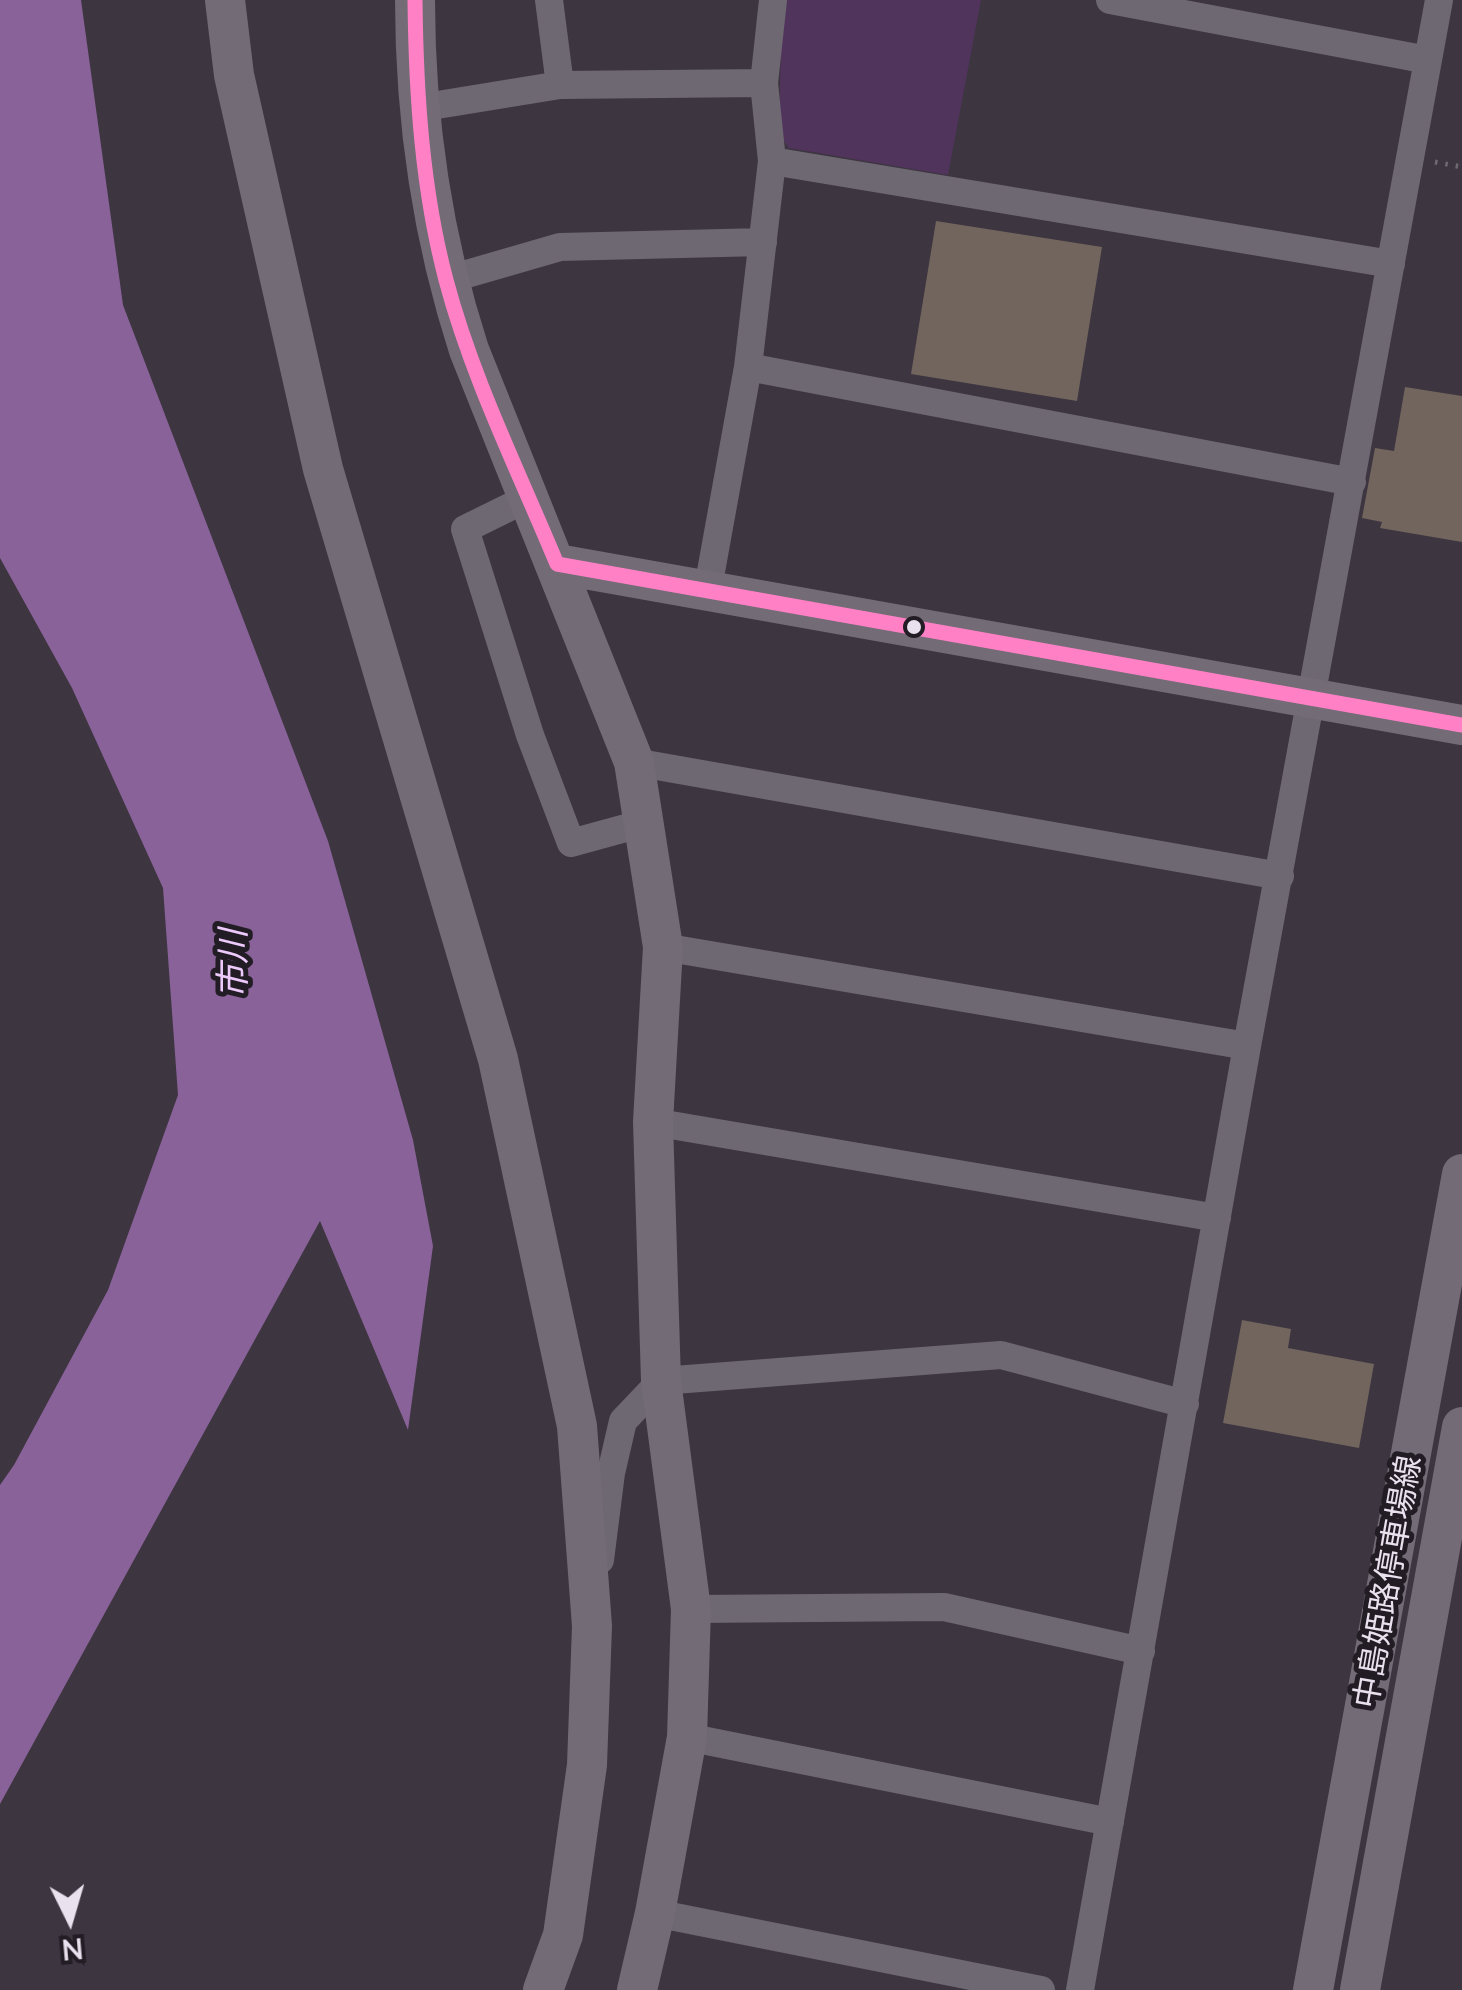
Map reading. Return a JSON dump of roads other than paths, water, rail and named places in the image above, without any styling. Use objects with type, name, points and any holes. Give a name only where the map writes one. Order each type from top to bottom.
[{"type":"street","points":[[225,0],[234,75],[323,469],[498,1059],[578,1426],[592,1626]]},
{"type":"street","points":[[415,0],[419,108],[429,195],[446,280],[469,350],[634,762],[663,947],[654,1122],[661,1381],[692,1610],[687,1736],[655,1913],[636,1990]]},
{"type":"street","points":[[549,0],[560,85]]},
{"type":"street","points":[[708,588],[748,366],[763,242],[772,160],[764,83],[773,0]]},
{"type":"street","points":[[1110,0],[1428,60]]},
{"type":"street","points":[[1080,1990],[1438,0]]},
{"type":"street","points":[[419,108],[560,85],[764,83]]},
{"type":"street","points":[[772,160],[1391,264]]},
{"type":"street","points":[[446,280],[560,248],[763,242]]},
{"type":"street","points":[[748,366],[1352,482]]},
{"type":"street","points":[[530,498],[465,529],[530,734],[571,843],[644,823]]},
{"type":"street","points":[[557,564],[1462,725]]},
{"type":"street","points":[[634,762],[1280,876]]},
{"type":"street","points":[[663,947],[1248,1046]]},
{"type":"street","points":[[654,1122],[1217,1218]]},
{"type":"street","name":"中島姫路停車場線","points":[[1313,1990],[1462,1174]]},
{"type":"street","points":[[543,1990],[562,1935],[587,1765],[592,1626],[611,1473],[623,1421],[661,1381],[1001,1355],[1185,1404]]},
{"type":"street","name":"中島姫路停車場線","points":[[1360,1990],[1462,1426]]},
{"type":"street","points":[[692,1610],[944,1608],[1141,1651]]},
{"type":"street","points":[[687,1736],[1110,1822]]},
{"type":"street","points":[[655,1913],[1041,1990]]},
{"type":"water","name":"市川","points":[[0,0],[81,0],[123,305],[328,841],[413,1140],[433,1246],[408,1430],[320,1221],[0,1804],[0,1485],[108,1290],[178,1095],[163,888],[72,688],[0,558]]}]
